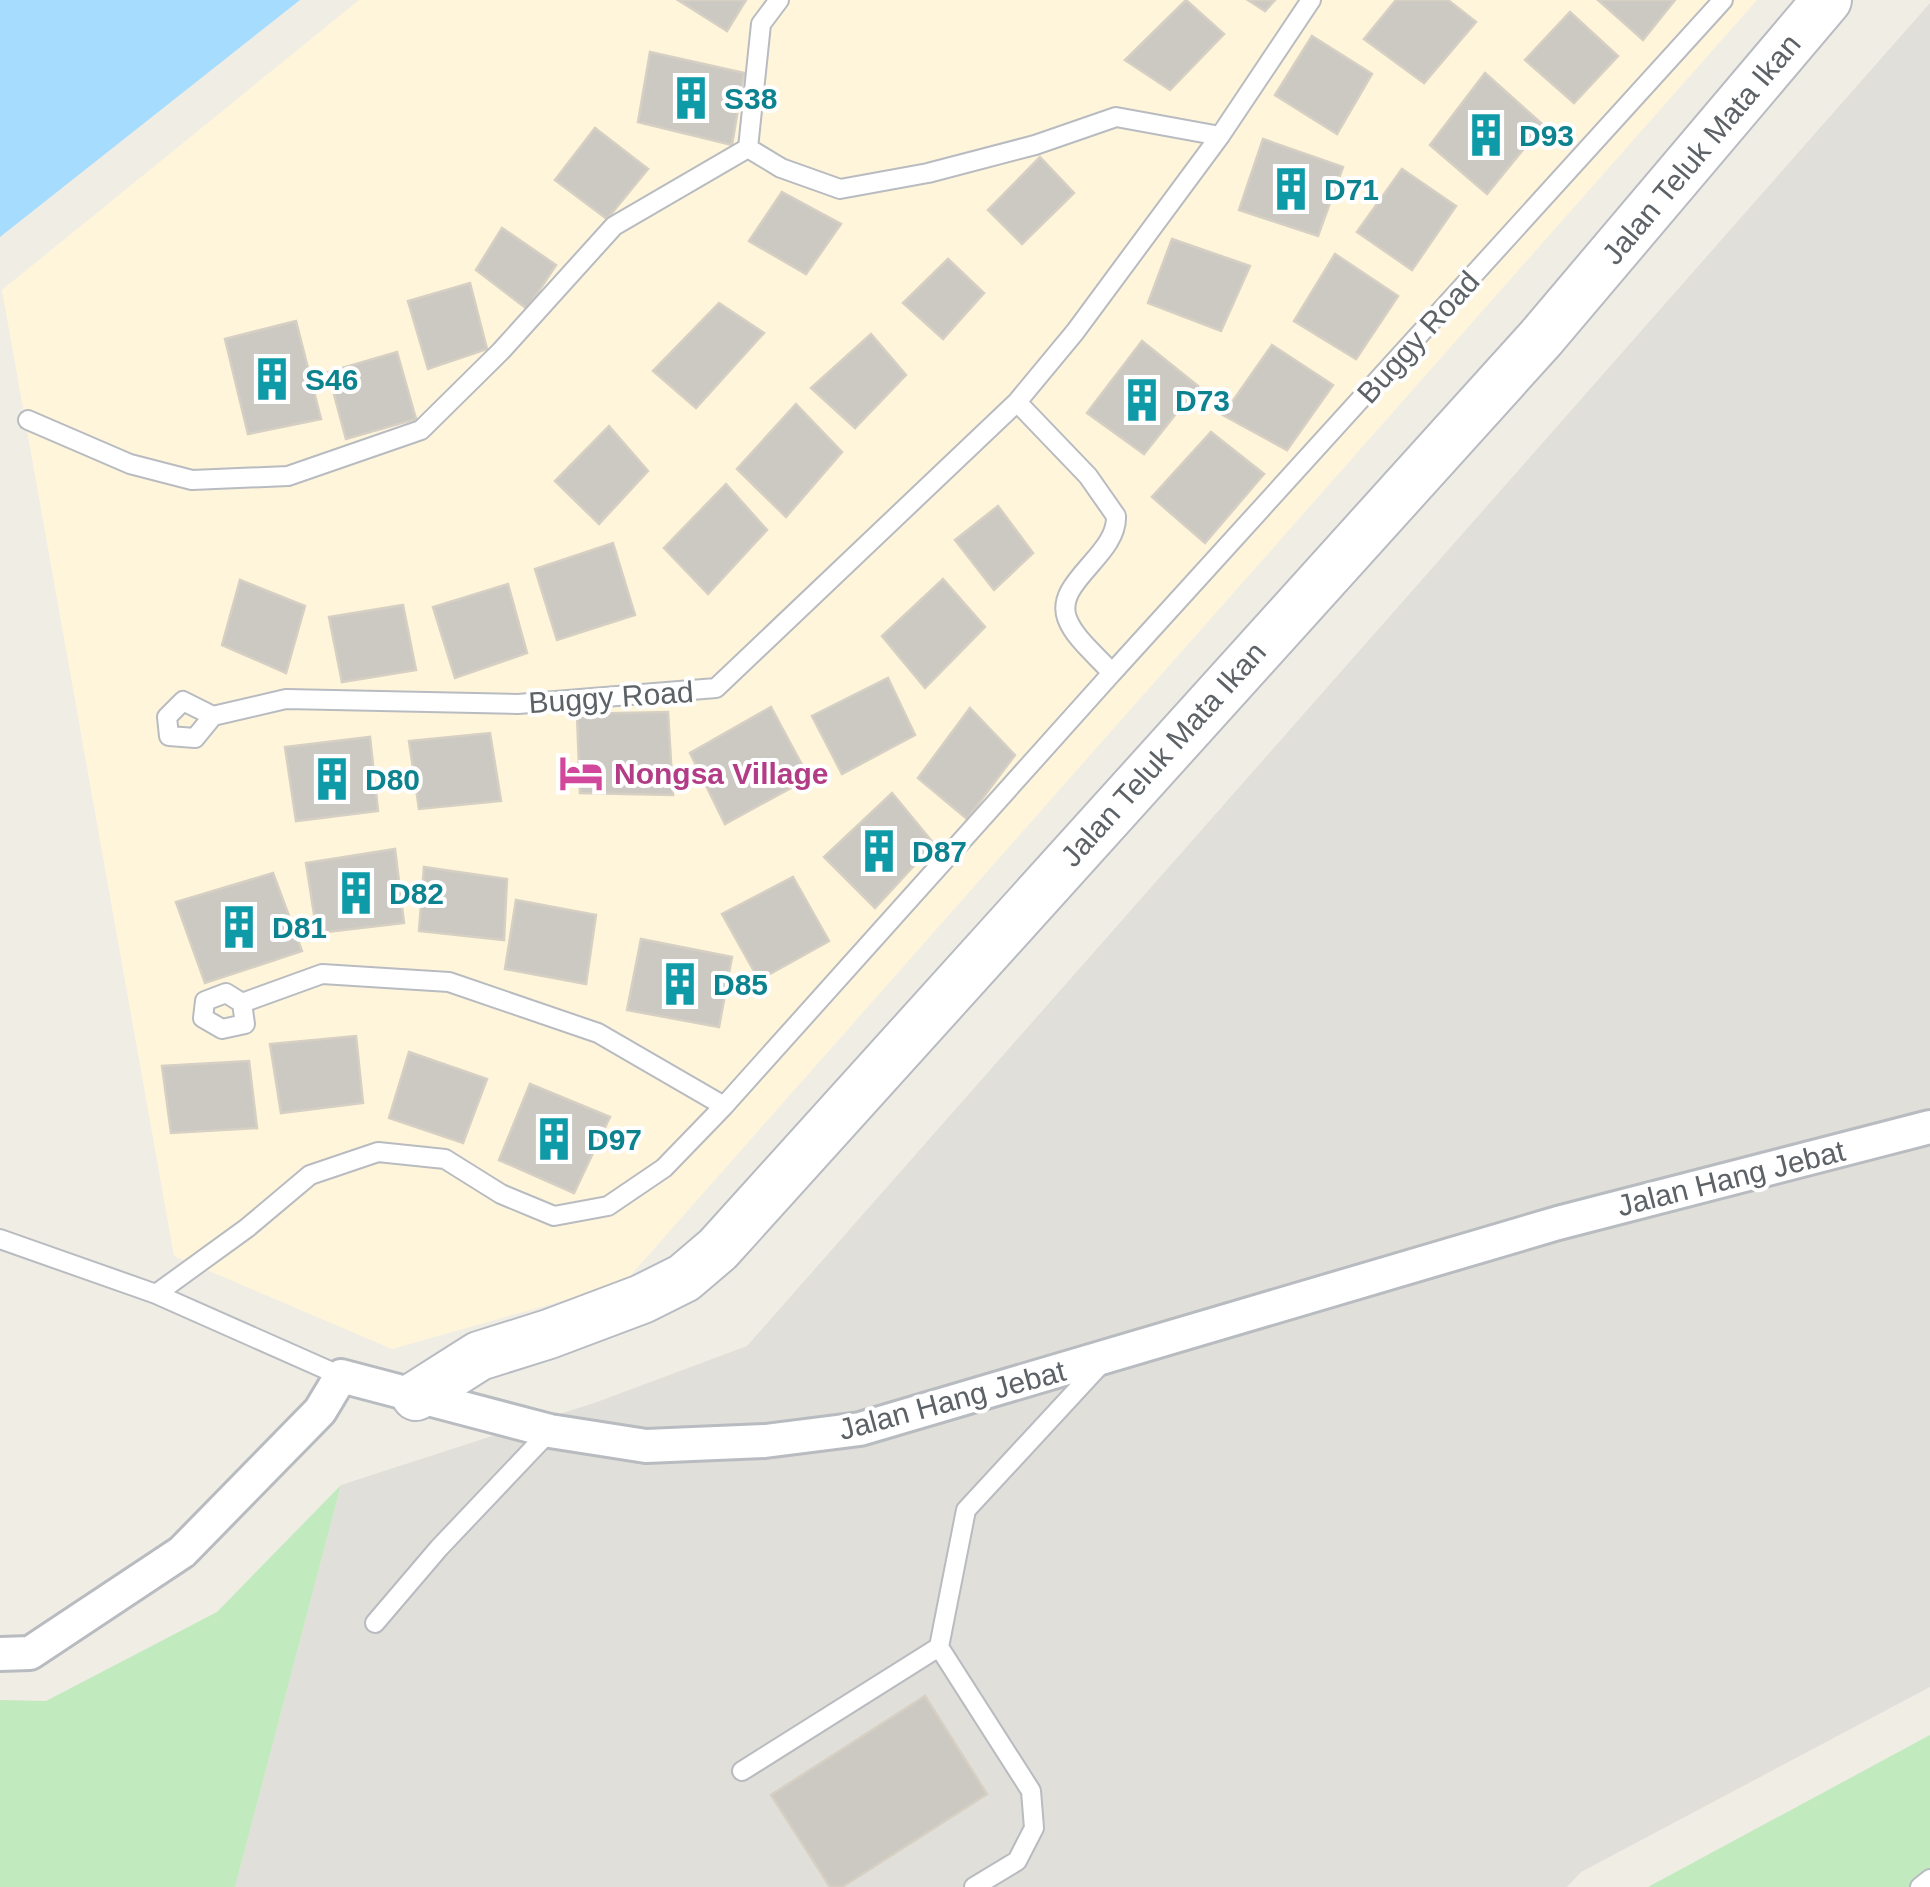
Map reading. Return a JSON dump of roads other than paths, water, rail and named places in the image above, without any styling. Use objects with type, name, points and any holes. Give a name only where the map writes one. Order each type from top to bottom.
[{"type":"main road","name":"Jalan Teluk Mata Ikan","points":[[416,1396],[479,1356],[642,1300],[684,1278],[718,1249],[1540,338],[1827,0]]},
{"type":"street","name":"Jalan Hang Jebat","points":[[342,1376],[550,1431],[646,1446],[765,1442],[860,1429],[1558,1222],[1930,1126]]},
{"type":"street","points":[[0,1654],[30,1653],[182,1552],[320,1411],[342,1376]]},
{"type":"lane","points":[[748,148],[761,24],[779,0]]},
{"type":"lane","name":"Buggy Road","points":[[213,716],[286,699],[518,704],[716,688],[1018,402],[1075,332],[1220,136],[1311,0]]},
{"type":"lane","name":"Buggy Road","points":[[156,1294],[247,1228],[310,1174],[378,1152],[444,1159],[501,1194],[554,1216],[608,1206],[664,1168],[1723,0]]},
{"type":"lane","points":[[748,148],[781,168],[840,189],[964,164],[1116,117],[1220,136]]},
{"type":"lane","points":[[28,420],[130,464],[192,480],[288,476],[421,430],[501,351],[614,226],[748,148]]},
{"type":"lane","points":[[1018,402],[1088,476],[1116,516],[1112,538],[1072,588],[1065,612],[1068,623],[1112,673]]},
{"type":"lane","points":[[242,1003],[322,974],[449,982],[598,1032],[724,1106]]},
{"type":"lane","points":[[0,1238],[156,1294],[342,1376]]},
{"type":"lane","points":[[974,1887],[1017,1860],[1034,1828],[1031,1792],[939,1647],[966,1510],[1105,1359]]},
{"type":"lane","points":[[375,1622],[550,1431]]},
{"type":"lane","points":[[742,1771],[939,1647]]},
{"type":"lane","points":[[1920,1887],[1930,1879]]},
{"type":"water","points":[[0,0],[300,0],[0,237]]},
{"type":"place","name":"S38","points":[[691,98]]},
{"type":"place","name":"D93","points":[[1486,135]]},
{"type":"place","name":"D71","points":[[1291,189]]},
{"type":"place","name":"S46","points":[[272,379]]},
{"type":"place","name":"D73","points":[[1142,400]]},
{"type":"place","name":"Nongsa Village","points":[[581,773]]},
{"type":"place","name":"D80","points":[[332,779]]},
{"type":"place","name":"D87","points":[[879,851]]},
{"type":"place","name":"D82","points":[[356,893]]},
{"type":"place","name":"D81","points":[[239,927]]},
{"type":"place","name":"D85","points":[[680,984]]},
{"type":"place","name":"D97","points":[[554,1139]]}]
